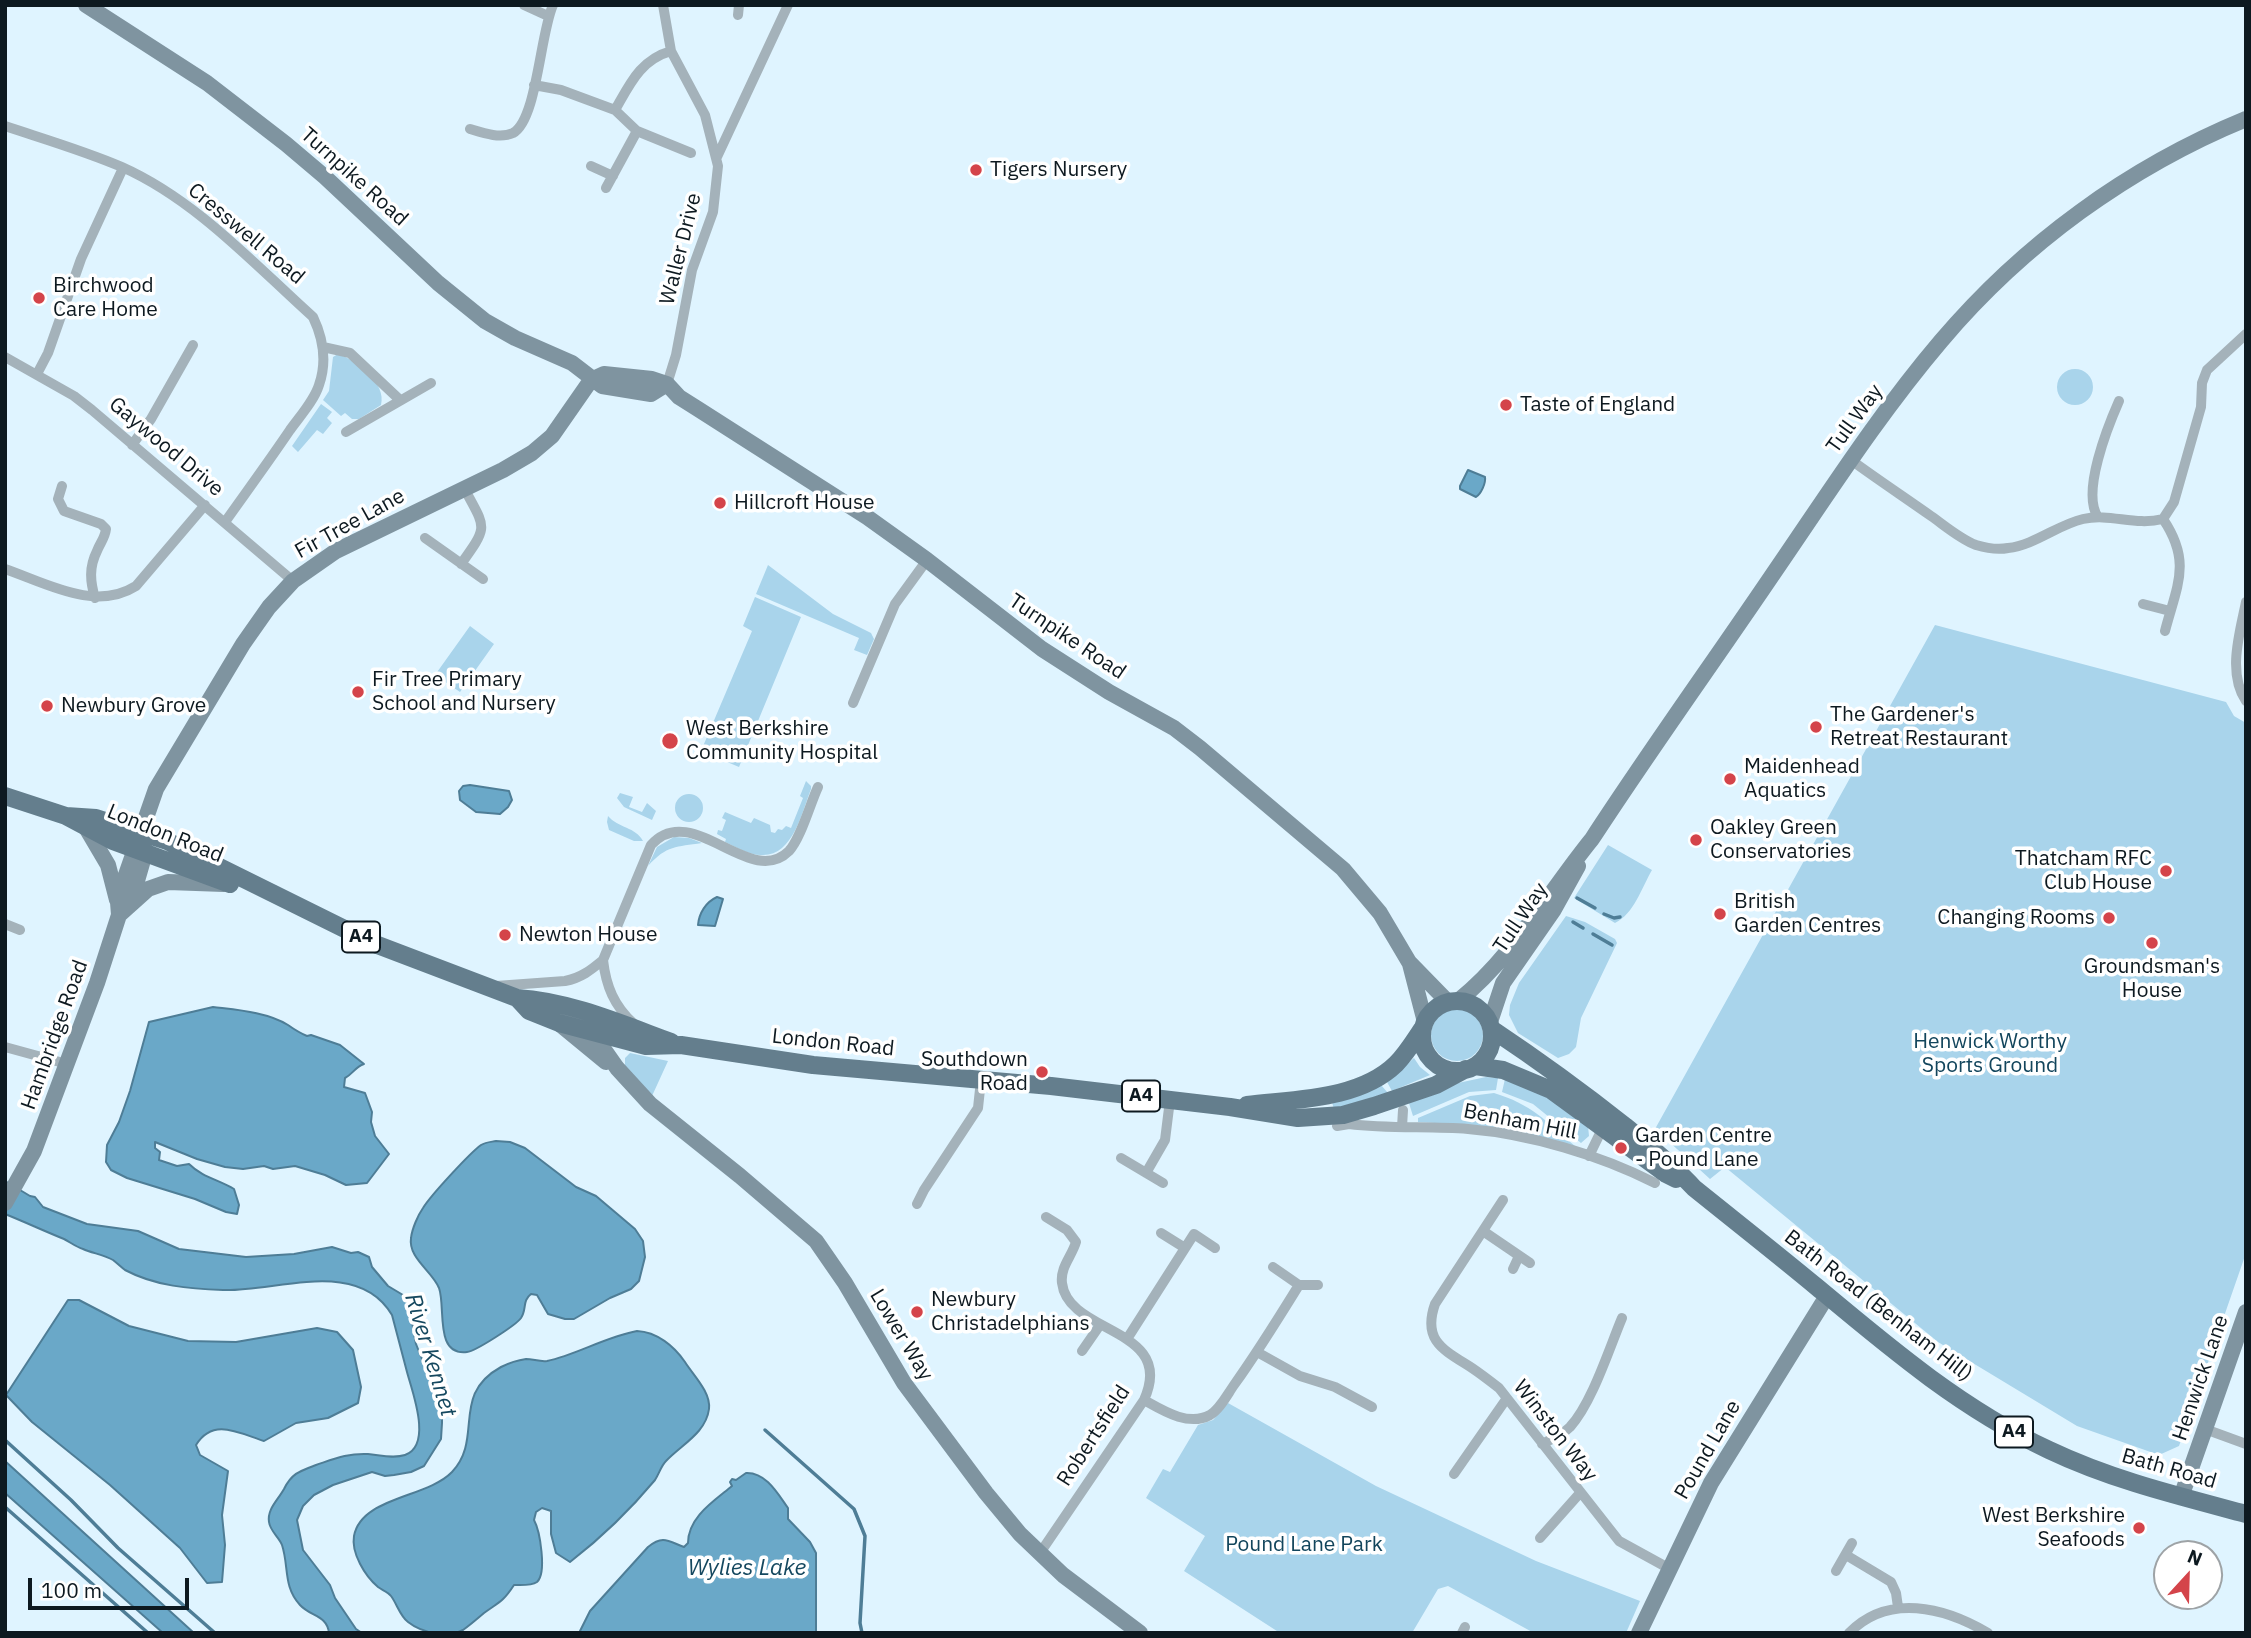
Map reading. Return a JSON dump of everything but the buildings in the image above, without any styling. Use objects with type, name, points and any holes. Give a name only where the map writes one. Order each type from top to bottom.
[{"type":"main road","name":"London Road","points":[[5,796],[66,816],[113,841],[184,848],[375,944],[517,998],[535,999],[591,1031],[813,1065],[981,1080]]},
{"type":"main road","name":"London Road","points":[[66,816],[96,818],[140,845],[230,884],[251,884]]},
{"type":"main road","name":"A4","points":[[1230,1107],[1320,1097],[1381,1076],[1395,1065],[1431,1012],[1453,1001],[1477,1007],[1491,1026]]},
{"type":"main road","name":"London Road","points":[[562,1015],[637,1037]]},
{"type":"main road","name":"A4","points":[[1423,1026],[1425,1050],[1431,1059],[1450,1070],[1470,1068]]},
{"type":"main road","points":[[1470,1068],[1487,1054],[1491,1026]]},
{"type":"main road","name":"Bath Road (Benham Hill)","points":[[1491,1026],[1549,1067],[1666,1174],[1693,1188],[1909,1364],[1951,1394],[2016,1433],[2081,1464]]},
{"type":"main road","name":"A4","points":[[981,1080],[1230,1107],[1298,1118],[1343,1115],[1436,1085],[1470,1068]]},
{"type":"main road","name":"Bath Road (Benham Hill)","points":[[1470,1068],[1503,1070],[1533,1081],[1578,1109],[1606,1121]]},
{"type":"main road","name":"Bath Road","points":[[2081,1464],[2139,1485],[2246,1514]]},
{"type":"street","name":"Turnpike Road","points":[[86,5],[198,77],[286,144],[471,311],[515,338],[572,363],[602,386],[651,394],[667,384],[679,397],[867,517],[1042,649],[1109,692],[1174,728],[1240,780],[1343,869],[1380,913],[1409,962],[1453,1001]]},
{"type":"street","points":[[474,133],[511,134],[522,126],[551,11],[524,5]]},
{"type":"street","name":"Waller Drive","points":[[663,5],[671,51],[705,116],[717,156],[713,212],[692,270],[681,333],[667,384]]},
{"type":"street","points":[[717,156],[788,5]]},
{"type":"street","points":[[615,110],[646,62],[671,51]]},
{"type":"street","points":[[534,85],[561,90],[615,110],[637,131],[691,153]]},
{"type":"street","name":"Tull Way","points":[[1453,1001],[1493,970],[1559,879],[1592,839],[1851,460],[1942,339],[1988,290],[2060,227],[2171,154],[2246,119]]},
{"type":"street","name":"Cresswell Road","points":[[5,126],[123,168],[166,192],[201,217],[313,317],[323,346],[322,370],[315,393],[225,522]]},
{"type":"street","points":[[606,188],[637,131]]},
{"type":"street","points":[[591,166],[613,176]]},
{"type":"street","points":[[37,374],[48,353],[81,259],[123,168]]},
{"type":"street","points":[[1851,460],[1974,544],[1993,548],[2025,544],[2065,524],[2098,517],[2146,523],[2163,519],[2174,502],[2201,407],[2202,383],[2207,370],[2246,334]]},
{"type":"street","points":[[132,445],[151,419],[193,345]]},
{"type":"street","points":[[323,346],[350,353],[400,400]]},
{"type":"street","name":"Gaywood Drive","points":[[5,357],[74,396],[293,581]]},
{"type":"street","name":"Fir Tree Lane","points":[[140,845],[156,789],[182,743],[255,625],[293,581],[336,551],[518,463],[542,445],[564,420],[591,380]]},
{"type":"street","points":[[346,432],[430,383]]},
{"type":"street","points":[[2098,517],[2094,511],[2096,470],[2107,430],[2119,401]]},
{"type":"street","points":[[62,486],[58,499],[64,511],[101,524],[106,529],[92,562],[91,583],[95,598]]},
{"type":"street","points":[[461,564],[481,536],[483,526],[464,488]]},
{"type":"street","points":[[5,569],[81,596],[95,598],[125,593],[136,586],[205,505]]},
{"type":"street","points":[[2163,519],[2177,544],[2181,558],[2165,631]]},
{"type":"street","points":[[425,538],[483,579]]},
{"type":"street","points":[[853,703],[895,604],[927,560]]},
{"type":"street","points":[[2244,698],[2236,673],[2246,602]]},
{"type":"street","points":[[2143,604],[2170,611]]},
{"type":"street","points":[[487,987],[575,979],[603,960],[651,845],[668,832],[687,831],[763,861],[782,856],[793,845],[818,787]]},
{"type":"street","points":[[85,826],[108,865],[122,907],[148,889],[169,882],[230,884]]},
{"type":"street","name":"Tull Way","points":[[1491,1026],[1503,983],[1563,895],[1592,839]]},
{"type":"street","name":"Hambridge Road","points":[[5,1203],[34,1151],[67,1064],[97,983],[140,845]]},
{"type":"street","points":[[5,924],[20,930]]},
{"type":"street","points":[[603,960],[605,978],[616,1004],[637,1037],[621,1052],[617,1068]]},
{"type":"street","name":"Turnpike Road","points":[[1409,962],[1423,1026]]},
{"type":"street","name":"Lower Way","points":[[562,1015],[600,1058],[617,1068]]},
{"type":"street","name":"Lower Way","points":[[591,1031],[617,1068],[650,1104],[816,1241],[845,1283],[884,1352],[920,1406],[986,1493],[1020,1534],[1040,1553],[1083,1591],[1140,1633]]},
{"type":"street","points":[[5,1047],[67,1064]]},
{"type":"street","points":[[917,1204],[923,1190],[978,1108],[981,1080]]},
{"type":"street","points":[[1146,1173],[1165,1140],[1170,1100]]},
{"type":"street","points":[[1402,1127],[1403,1110]]},
{"type":"street","name":"Benham Hill","points":[[1589,1156],[1606,1121]]},
{"type":"street","name":"Benham Hill","points":[[1337,1126],[1349,1124],[1484,1131],[1589,1156],[1615,1164],[1655,1183]]},
{"type":"street","points":[[1121,1158],[1163,1183]]},
{"type":"street","name":"Winston Way","points":[[1503,1200],[1434,1304],[1431,1329],[1438,1345],[1479,1372],[1507,1398],[1619,1541],[1670,1569]]},
{"type":"street","name":"Robertsfield","points":[[1040,1553],[1144,1400],[1149,1384],[1149,1368],[1143,1354],[1126,1339],[1100,1325],[1073,1305],[1065,1296],[1062,1272],[1076,1242],[1067,1230],[1046,1217]]},
{"type":"street","points":[[1483,1231],[1530,1263]]},
{"type":"street","points":[[1161,1233],[1185,1248]]},
{"type":"street","points":[[1126,1339],[1194,1234],[1215,1248]]},
{"type":"street","points":[[1513,1269],[1519,1256]]},
{"type":"street","points":[[1273,1267],[1299,1285],[1318,1285]]},
{"type":"street","points":[[1144,1400],[1180,1417],[1196,1419],[1210,1415],[1221,1404],[1257,1352],[1299,1285]]},
{"type":"street","name":"Pound Lane","points":[[1639,1633],[1723,1461],[1827,1296]]},
{"type":"street","name":"Henwick Lane","points":[[2181,1497],[2245,1315]]},
{"type":"street","points":[[1542,1444],[1558,1437],[1576,1420],[1622,1318]]},
{"type":"street","points":[[1082,1351],[1100,1325]]},
{"type":"street","points":[[1257,1352],[1300,1376],[1335,1387],[1365,1407]]},
{"type":"street","points":[[1454,1474],[1507,1398]]},
{"type":"street","points":[[2205,1429],[2246,1444]]},
{"type":"street","points":[[1540,1538],[1580,1493]]},
{"type":"street","points":[[1836,1571],[1852,1543]]},
{"type":"street","points":[[1846,1555],[1891,1582],[1898,1607]]},
{"type":"street","points":[[1849,1633],[1866,1618],[1898,1607],[1934,1610],[1988,1633]]},
{"type":"green space","points":[[338,354],[361,367],[375,381],[382,397],[381,405],[359,419],[352,419],[345,413],[341,416],[323,400],[329,391],[333,357]]},
{"type":"green space","points":[[2075,369],[2088,374],[2093,387],[2088,400],[2075,405],[2062,400],[2057,387],[2062,374]]},
{"type":"green space","points":[[321,404],[332,412],[327,418],[332,423],[323,434],[317,430],[298,452],[292,446]]},
{"type":"green space","points":[[768,565],[833,614],[871,633],[874,639],[867,655],[854,650],[859,638],[756,594]]},
{"type":"green space","points":[[755,597],[801,617],[739,767],[701,751],[752,631],[743,626]]},
{"type":"green space","name":"Henwick Worthy Sports Ground","points":[[1935,625],[2226,702],[2234,716],[2246,723],[2246,1253],[2179,1446],[2159,1455],[2077,1426],[1938,1342],[1725,1167],[1710,1179],[1655,1129]]},
{"type":"green space","points":[[470,626],[494,644],[460,692],[435,675]]},
{"type":"green space","points":[[806,781],[811,789],[804,809],[795,831],[781,849],[772,854],[752,854],[725,842],[726,839],[717,834],[718,830],[722,831],[726,820],[722,818],[725,812],[751,823],[754,818],[770,825],[771,832],[775,833],[786,826],[791,828],[803,798],[800,796]]},
{"type":"green space","points":[[620,793],[633,797],[629,807],[642,812],[647,803],[656,811],[652,820],[624,807],[617,798]]},
{"type":"green space","points":[[689,794],[699,798],[703,808],[699,818],[689,822],[679,818],[675,808],[679,798]]},
{"type":"green space","points":[[608,816],[636,833],[643,841],[634,841],[609,830]]},
{"type":"green space","points":[[674,837],[689,838],[702,843],[678,846],[648,866],[657,847]]},
{"type":"green space","points":[[1608,845],[1652,870],[1632,907],[1615,923],[1574,898]]},
{"type":"green space","points":[[1566,916],[1585,922],[1615,939],[1617,943],[1581,1018],[1576,1047],[1569,1054],[1558,1058],[1518,1033],[1509,1015],[1519,983]]},
{"type":"green space","points":[[1457,1009],[1476,1016],[1483,1035],[1476,1054],[1457,1061],[1438,1054],[1431,1035],[1438,1016]]},
{"type":"green space","points":[[630,1053],[668,1061],[652,1096],[625,1066],[625,1058]]},
{"type":"green space","points":[[1414,1058],[1430,1075],[1392,1091],[1387,1082]]},
{"type":"green space","points":[[1486,1077],[1498,1078],[1496,1090],[1469,1092],[1413,1116],[1408,1100],[1458,1083]]},
{"type":"green space","points":[[1505,1079],[1548,1097],[1588,1126],[1589,1136],[1581,1143],[1533,1104],[1502,1092]]},
{"type":"green space","points":[[1381,1085],[1388,1093],[1334,1109],[1331,1099]]},
{"type":"green space","points":[[1494,1093],[1528,1108],[1575,1146],[1467,1125],[1418,1122],[1418,1118],[1470,1096]]},
{"type":"green space","name":"Pound Lane Park","points":[[1228,1403],[1376,1486],[1536,1561],[1640,1601],[1626,1633],[1534,1633],[1448,1586],[1438,1589],[1412,1633],[1280,1633],[1184,1571],[1205,1536],[1146,1498],[1163,1469],[1170,1472],[1198,1425],[1213,1420]]},
{"type":"water","points":[[1468,470],[1485,477],[1483,488],[1476,497],[1460,489]]},
{"type":"water","points":[[463,786],[509,791],[512,800],[500,814],[476,812],[460,800],[459,791]]},
{"type":"water","points":[[717,897],[723,899],[715,926],[698,925],[704,908]]},
{"type":"water","points":[[213,1007],[271,1017],[307,1036],[340,1045],[364,1064],[345,1078],[344,1087],[365,1093],[372,1112],[371,1122],[375,1136],[389,1154],[367,1183],[346,1185],[295,1166],[273,1169],[264,1166],[243,1169],[225,1167],[155,1142],[155,1148],[160,1152],[159,1160],[177,1166],[189,1164],[234,1189],[239,1205],[237,1214],[127,1178],[111,1170],[106,1162],[107,1145],[130,1091],[149,1022]]},
{"type":"water","points":[[496,1141],[510,1142],[525,1148],[576,1187],[596,1196],[635,1229],[643,1241],[645,1257],[639,1281],[631,1289],[574,1319],[548,1314],[537,1295],[531,1294],[526,1299],[521,1318],[512,1326],[472,1351],[457,1351],[445,1339],[439,1288],[413,1252],[412,1234],[421,1211],[442,1184],[481,1145]]},
{"type":"water","points":[[5,1181],[35,1197],[43,1207],[87,1224],[138,1231],[179,1249],[246,1257],[294,1254],[332,1247],[351,1253],[358,1252],[369,1257],[372,1267],[388,1286],[403,1295],[409,1305],[416,1344],[442,1409],[441,1439],[424,1466],[394,1475],[385,1476],[372,1472],[333,1485],[314,1495],[303,1506],[297,1520],[303,1550],[330,1585],[335,1598],[356,1629],[362,1633],[329,1633],[322,1619],[300,1605],[291,1591],[282,1545],[271,1528],[269,1517],[287,1484],[301,1471],[348,1455],[396,1457],[413,1449],[418,1440],[419,1429],[416,1404],[392,1315],[377,1297],[359,1287],[338,1282],[291,1283],[223,1290],[148,1280],[125,1270],[109,1258],[5,1214]]},
{"type":"water","points":[[68,1300],[79,1300],[129,1326],[188,1341],[236,1342],[317,1328],[337,1332],[353,1350],[361,1387],[358,1403],[328,1418],[296,1423],[264,1441],[236,1431],[218,1429],[203,1436],[196,1445],[200,1455],[228,1471],[222,1515],[225,1545],[222,1582],[207,1583],[180,1548],[110,1485],[32,1422],[6,1395]]},
{"type":"water","points":[[637,1331],[651,1334],[670,1345],[701,1384],[709,1409],[698,1432],[666,1461],[655,1480],[625,1513],[570,1562],[556,1553],[551,1534],[551,1511],[542,1508],[536,1512],[534,1520],[542,1561],[537,1582],[514,1585],[500,1601],[457,1632],[435,1633],[408,1622],[391,1596],[373,1582],[360,1564],[354,1543],[359,1523],[381,1505],[441,1481],[452,1472],[466,1445],[476,1390],[501,1367],[526,1359],[544,1361],[558,1358]]},
{"type":"water","points":[[5,1461],[194,1633],[163,1633],[5,1493]]},
{"type":"water","name":"Wylies Lake","points":[[746,1473],[760,1476],[771,1485],[788,1508],[788,1519],[810,1542],[816,1553],[816,1633],[579,1633],[590,1611],[648,1547],[662,1540],[684,1547],[697,1517],[732,1486],[732,1479],[736,1480]]},
{"type":"waterway","points":[[1577,898],[1595,908]]},
{"type":"waterway","points":[[1604,914],[1620,917]]},
{"type":"waterway","points":[[1573,922],[1583,928]]},
{"type":"waterway","points":[[1593,934],[1612,945]]},
{"type":"waterway","points":[[765,1430],[854,1509],[865,1536],[860,1623],[862,1633]]},
{"type":"waterway","points":[[5,1440],[71,1500],[118,1548],[215,1633]]},
{"type":"waterway","points":[[5,1507],[148,1633]]},
{"type":"place","name":"Tigers Nursery","points":[[976,170]]},
{"type":"place","name":"Birchwood Care Home","points":[[39,298]]},
{"type":"place","name":"Taste of England","points":[[1506,405]]},
{"type":"place","name":"Hillcroft House","points":[[720,503]]},
{"type":"place","name":"Fir Tree Primary School and Nursery","points":[[358,692]]},
{"type":"place","name":"Newbury Grove","points":[[47,706]]},
{"type":"place","name":"The Gardener's Retreat Restaurant","points":[[1816,727]]},
{"type":"place","name":"West Berkshire Community Hospital","points":[[670,741]]},
{"type":"place","name":"Maidenhead Aquatics","points":[[1730,779]]},
{"type":"place","name":"Oakley Green Conservatories","points":[[1696,840]]},
{"type":"place","name":"Thatcham RFC Club House","points":[[2166,871]]},
{"type":"place","name":"British Garden Centres","points":[[1720,914]]},
{"type":"place","name":"Changing Rooms","points":[[2109,918]]},
{"type":"place","name":"Newton House","points":[[505,935]]},
{"type":"place","name":"Groundsman's House","points":[[2152,943]]},
{"type":"place","name":"Southdown Road","points":[[1042,1072]]},
{"type":"place","name":"Garden Centre - Pound Lane","points":[[1621,1148]]},
{"type":"place","name":"Newbury Christadelphians","points":[[917,1312]]},
{"type":"place","name":"West Berkshire Seafoods","points":[[2139,1528]]},
{"type":"water label","name":"River Kennet","points":[[430,1355]]}]
